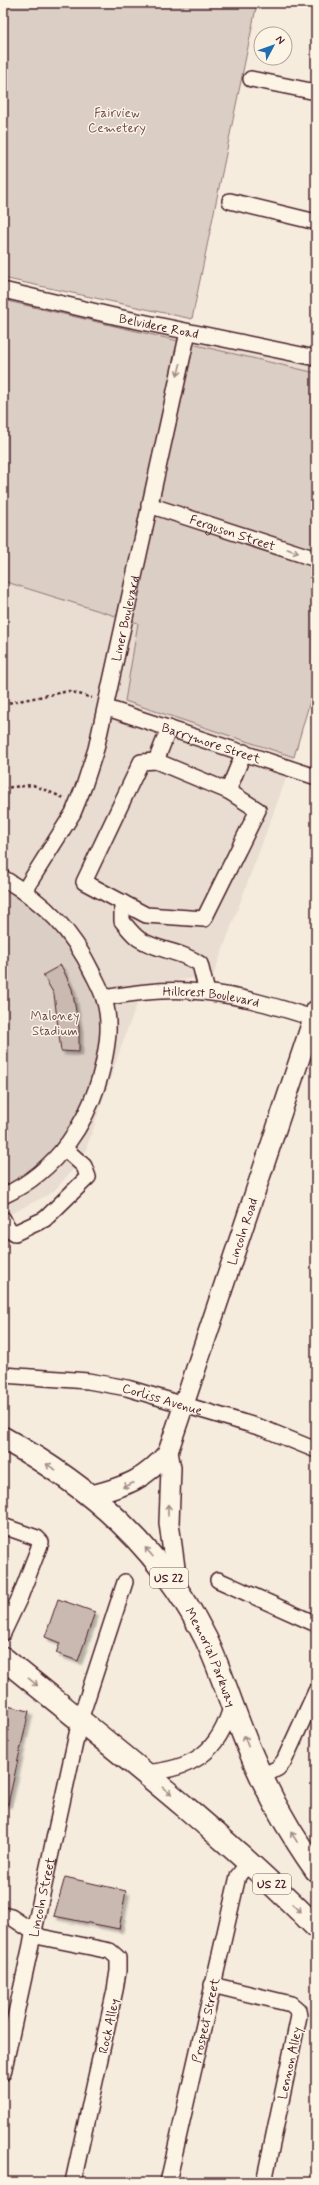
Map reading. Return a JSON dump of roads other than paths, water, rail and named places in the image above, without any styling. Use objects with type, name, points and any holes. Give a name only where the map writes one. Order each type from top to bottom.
[{"type":"highway","name":"Memorial Parkway","points":[[3,1438],[58,1471],[92,1495],[136,1537],[178,1590],[206,1639],[261,1777],[284,1820],[316,1870]]},
{"type":"highway","name":"US 22","points":[[3,1658],[195,1813],[249,1862],[316,1927]]},
{"type":"main road","name":"Lincoln Road","points":[[92,1495],[123,1487],[139,1479],[154,1468],[168,1452],[315,1016]]},
{"type":"main road","name":"Lincoln Road","points":[[168,1452],[171,1468],[169,1523],[178,1590]]},
{"type":"street","points":[[251,79],[316,92]]},
{"type":"street","points":[[230,201],[316,222]]},
{"type":"street","name":"Belvidere Road","points":[[3,290],[188,332],[316,358]]},
{"type":"street","name":"Liner Boulevard","points":[[24,891],[61,834],[77,803],[96,749],[107,708],[149,505],[188,332]]},
{"type":"street","name":"Ferguson Street","points":[[149,505],[316,559]]},
{"type":"street","name":"Barrymore Street","points":[[107,708],[316,777]]},
{"type":"street","points":[[156,761],[169,728]]},
{"type":"street","points":[[228,791],[244,752]]},
{"type":"street","points":[[156,761],[228,791],[258,810],[204,919],[146,915],[84,882],[141,762],[156,761]]},
{"type":"street","points":[[3,878],[24,891],[46,908],[61,924],[87,962],[104,998],[108,1028],[100,1077],[87,1113],[64,1148],[34,1177],[3,1196]]},
{"type":"street","points":[[122,902],[122,921],[138,939],[158,948],[191,957],[200,964],[207,992]]},
{"type":"street","name":"Hillcrest Boulevard","points":[[104,998],[152,991],[207,992],[315,1016]]},
{"type":"street","points":[[3,1219],[7,1228],[15,1233],[45,1219],[88,1177],[84,1166],[64,1148]]},
{"type":"street","name":"Corliss Avenue","points":[[3,1375],[108,1384],[262,1428],[316,1450]]},
{"type":"street","points":[[3,1526],[37,1538],[41,1542],[20,1597],[3,1633]]},
{"type":"street","points":[[218,1580],[316,1624]]},
{"type":"street","name":"Lincoln Street","points":[[3,2073],[80,1720],[125,1582]]},
{"type":"street","points":[[261,1777],[278,1768],[284,1761],[316,1691]]},
{"type":"street","points":[[144,1773],[168,1771],[189,1764],[199,1758],[217,1740],[223,1731],[232,1704]]},
{"type":"street","name":"Prospect Street","points":[[168,2182],[238,1876],[249,1862]]},
{"type":"street","points":[[3,1915],[11,1918],[33,1932]]},
{"type":"street","name":"Rock Alley","points":[[33,1932],[41,1937],[110,1951],[118,1958],[118,1971],[115,1990],[73,2182]]},
{"type":"street","name":"Lennon Alley","points":[[212,1985],[291,2004],[298,2010],[299,2016],[264,2182]]},
{"type":"park label","name":"Fairview Cemetery","points":[[117,120]]},
{"type":"park label","name":"Maloney Stadium","points":[[55,1022]]}]
